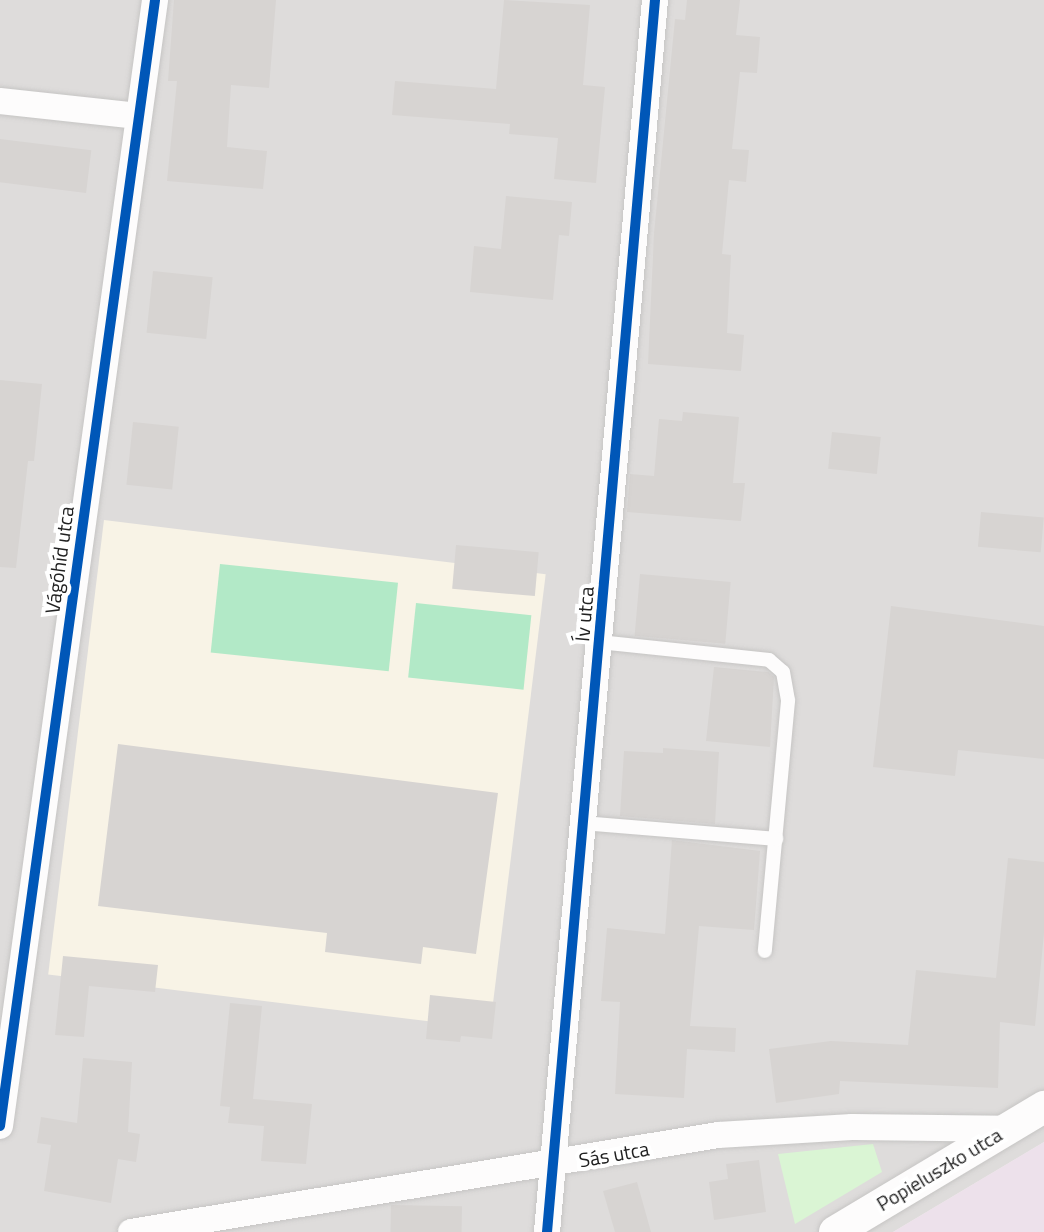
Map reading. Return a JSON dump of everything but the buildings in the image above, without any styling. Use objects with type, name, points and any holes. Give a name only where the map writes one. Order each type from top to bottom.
[{"type":"street","name":"Vágóhíd utca","points":[[0,1126],[3,1079],[155,0]]},
{"type":"street","name":"Ív utca","points":[[547,1232],[655,0]]},
{"type":"street","points":[[0,101],[138,116]]},
{"type":"street","name":"Popieluszko utca","points":[[835,1232],[869,1224],[1005,1129],[1044,1107]]},
{"type":"street","name":"Sás utca","points":[[131,1232],[718,1135],[852,1127],[1005,1129]]},
{"type":"lane","points":[[599,642],[769,660],[783,672],[788,701],[765,951]]},
{"type":"lane","points":[[583,823],[776,839]]},
{"type":"shaded area","points":[[0,0],[1044,0],[1044,1142],[893,1232],[0,1232]]},
{"type":"shaded area","points":[[104,520],[546,574],[490,1029],[48,975]]},
{"type":"shaded area","points":[[1044,1142],[1044,1232],[893,1232]]},
{"type":"green space","points":[[220,564],[398,583],[389,671],[211,653]]},
{"type":"green space","points":[[416,603],[531,615],[524,690],[408,678]]},
{"type":"green space","points":[[873,1144],[882,1172],[795,1224],[778,1154]]},
{"type":"cycle path","points":[[0,1126],[155,0]]},
{"type":"cycle path","points":[[547,1232],[655,0]]}]
